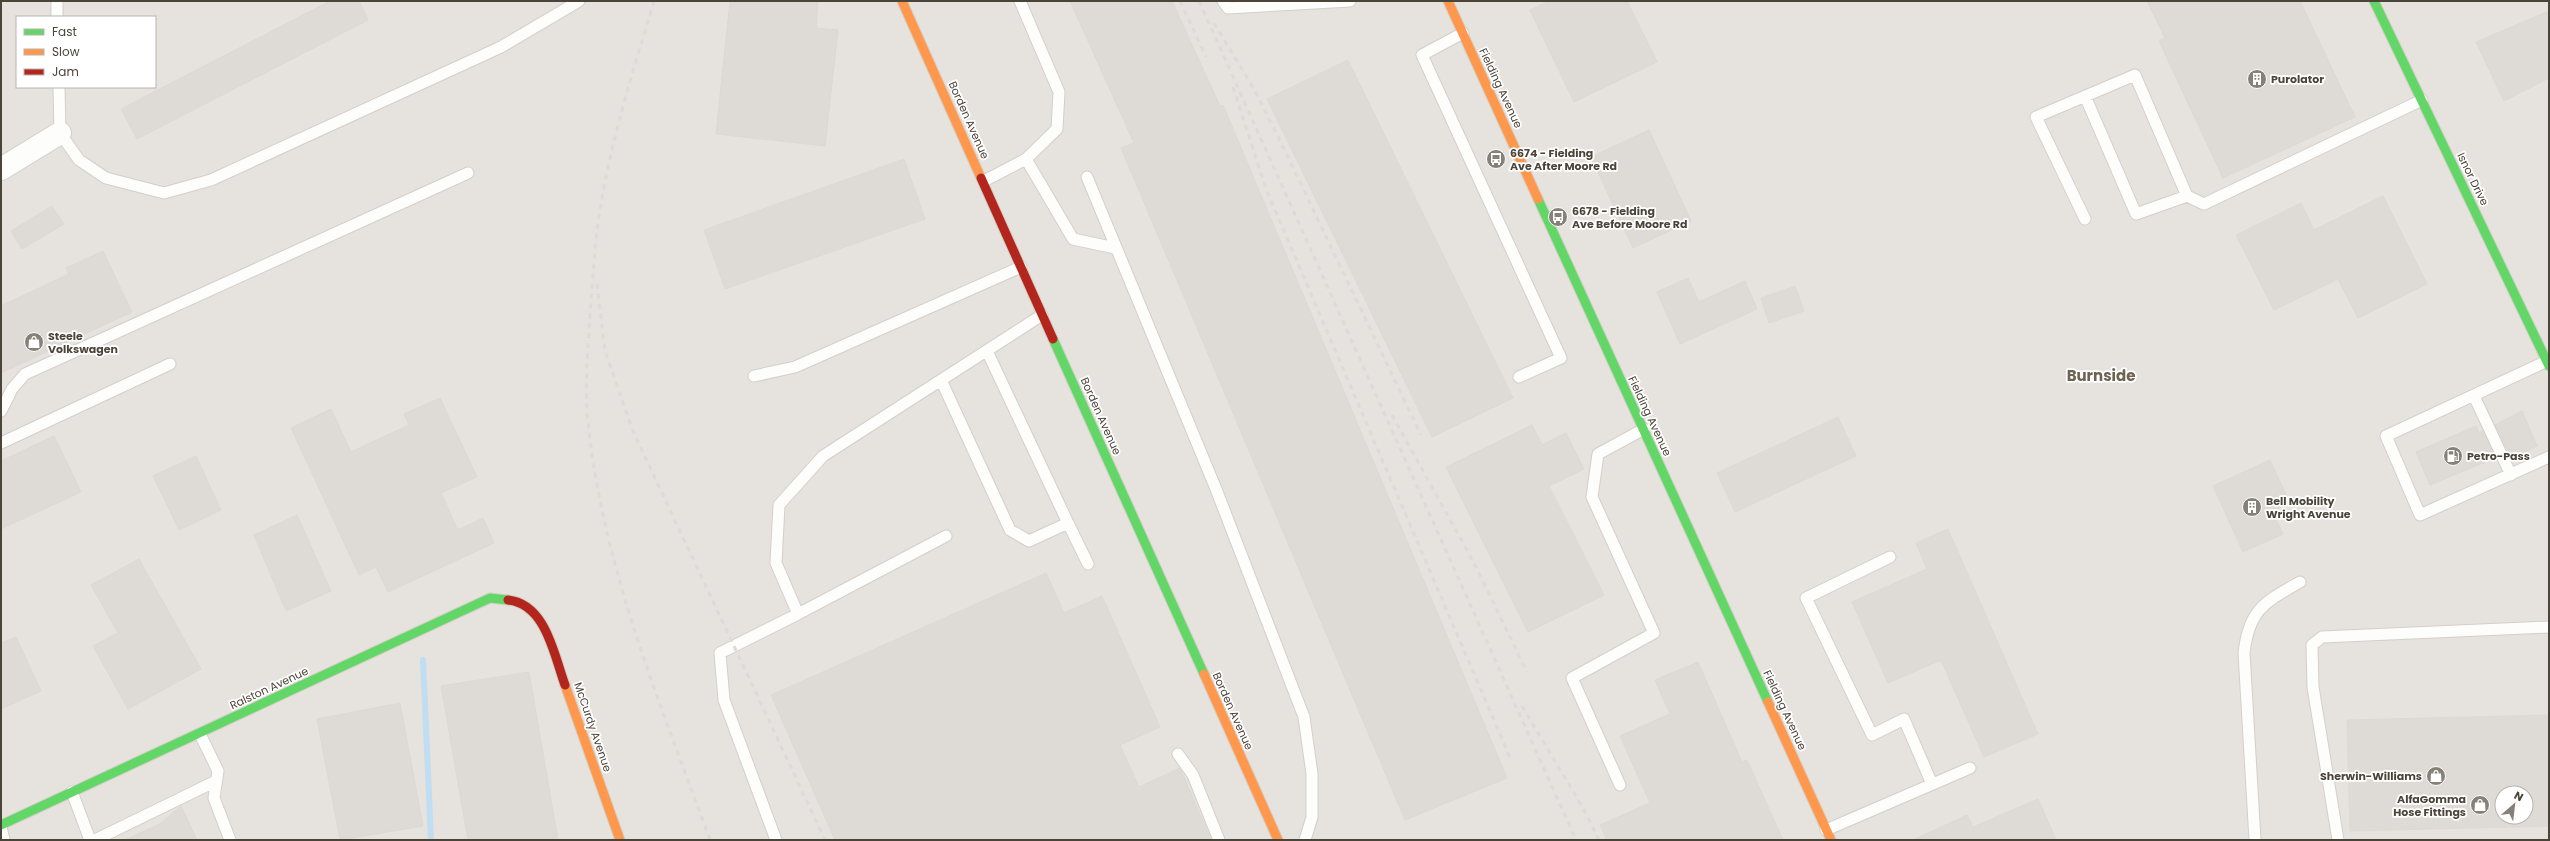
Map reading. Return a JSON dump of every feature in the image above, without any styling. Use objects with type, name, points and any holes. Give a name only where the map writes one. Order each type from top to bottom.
[{"type":"street","name":"Borden Avenue","points":[[902,1],[984,181],[1042,315],[1278,840]]},
{"type":"street","name":"Fielding Avenue","points":[[1448,1],[1829,835]]},
{"type":"street","name":"Isnor Drive","points":[[2374,1],[2548,364]]},
{"type":"street","points":[[1,169],[60,133]]},
{"type":"street","name":"Ralston Avenue","points":[[1,826],[490,598],[519,601],[543,622]]},
{"type":"street","name":"McCurdy Avenue","points":[[543,622],[620,840]]},
{"type":"lane","points":[[57,1],[57,16]]},
{"type":"lane","points":[[59,88],[60,133],[79,160],[106,178],[164,192],[211,180],[501,47],[580,1]]},
{"type":"lane","points":[[984,181],[1026,159],[1057,129],[1059,92],[1020,1]]},
{"type":"lane","points":[[1223,1],[1228,8],[1270,3],[1350,1]]},
{"type":"lane","points":[[1463,33],[1422,56],[1561,358],[1519,377]]},
{"type":"lane","points":[[2085,219],[2036,117],[2135,75],[2187,196],[2204,204],[2422,100]]},
{"type":"lane","points":[[2084,96],[2136,214],[2187,196]]},
{"type":"lane","points":[[1026,159],[1072,239],[1115,248]]},
{"type":"lane","points":[[1,411],[12,389],[25,374],[468,173]]},
{"type":"lane","points":[[1087,177],[1115,248],[1216,489],[1304,717],[1312,774],[1312,817],[1305,840]]},
{"type":"lane","points":[[754,376],[795,367],[1021,267]]},
{"type":"lane","points":[[798,614],[776,563],[779,505],[823,456],[1042,315]]},
{"type":"lane","points":[[987,351],[1088,564]]},
{"type":"lane","points":[[1,443],[170,364]]},
{"type":"lane","points":[[2548,364],[2386,436],[2420,515],[2549,457]]},
{"type":"lane","points":[[941,380],[1010,530],[1029,541],[1068,523]]},
{"type":"lane","points":[[2474,396],[2511,475]]},
{"type":"lane","points":[[1620,785],[1572,678],[1654,633],[1592,497],[1598,454],[1644,429]]},
{"type":"lane","points":[[776,840],[724,700],[720,653],[798,614],[946,536]]},
{"type":"lane","points":[[1890,557],[1806,598],[1872,735],[1904,719],[1932,784]]},
{"type":"lane","points":[[2255,840],[2244,652],[2247,631],[2266,602],[2300,582]]},
{"type":"lane","points":[[2338,840],[2313,687],[2312,645],[2322,636],[2549,627]]},
{"type":"lane","points":[[200,734],[218,771],[214,798],[230,840]]},
{"type":"lane","points":[[1178,754],[1193,775],[1220,840]]},
{"type":"lane","points":[[1829,835],[1932,784],[1970,768]]},
{"type":"lane","points":[[95,840],[216,781]]},
{"type":"lane","points":[[72,792],[90,840]]},
{"type":"lane","points":[[1,826],[4,840]]},
{"type":"shaded area","points":[[1,1],[2549,1],[2549,840],[1,840]]},
{"type":"building","points":[[330,1],[359,1],[368,20],[137,139],[121,109]]},
{"type":"building","points":[[730,1],[818,1],[816,28],[838,30],[825,146],[716,134]]},
{"type":"building","points":[[1070,1],[1172,1],[1220,106],[1223,105],[1507,778],[1405,820],[1121,148],[1134,143]]},
{"type":"building","points":[[1550,1],[1627,1],[1657,62],[1574,102],[1530,10]]},
{"type":"building","name":"Purolator","points":[[2147,1],[2300,1],[2355,117],[2223,178],[2159,41],[2165,38]]},
{"type":"building","points":[[2549,11],[2549,78],[2504,101],[2476,42]]},
{"type":"building","points":[[1348,60],[1513,398],[1432,437],[1267,99]]},
{"type":"building","points":[[1649,130],[1691,221],[1633,248],[1591,157]]},
{"type":"building","points":[[904,159],[925,219],[725,289],[704,230]]},
{"type":"building","points":[[2383,196],[2427,284],[2358,318],[2338,279],[2274,310],[2236,235],[2301,203],[2314,230]]},
{"type":"building","points":[[52,206],[64,224],[22,249],[11,231]]},
{"type":"building","name":"Steele Volkswagen","points":[[103,251],[132,312],[1,373],[1,306],[69,274],[66,268]]},
{"type":"building","points":[[1688,278],[1699,302],[1745,281],[1757,309],[1680,344],[1657,292]]},
{"type":"building","points":[[1795,286],[1804,311],[1769,323],[1761,298]]},
{"type":"building","points":[[440,398],[477,477],[441,493],[458,530],[483,518],[494,543],[388,592],[376,567],[359,575],[291,428],[331,409],[351,452],[409,425],[404,414]]},
{"type":"building","points":[[2522,411],[2537,446],[2512,458],[2495,425]]},
{"type":"building","points":[[1838,417],[1856,456],[1735,512],[1717,473]]},
{"type":"building","points":[[1532,425],[1542,445],[1566,433],[1584,469],[1549,486],[1604,595],[1528,632],[1446,467]]},
{"type":"building","name":"Petro-Pass","points":[[2476,426],[2479,433],[2483,431],[2495,458],[2430,485],[2416,452]]},
{"type":"building","points":[[54,436],[81,492],[1,529],[1,461]]},
{"type":"building","points":[[196,456],[221,510],[179,530],[153,476]]},
{"type":"building","name":"Bell Mobility Wright Avenue","points":[[2270,460],[2290,503],[2272,511],[2283,534],[2243,552],[2213,486]]},
{"type":"building","points":[[297,515],[331,591],[286,611],[254,535]]},
{"type":"building","points":[[1948,529],[2038,734],[1984,757],[1941,660],[1888,683],[1852,602],[1927,569],[1916,543]]},
{"type":"building","points":[[139,559],[201,669],[128,709],[93,646],[118,633],[91,585]]},
{"type":"building","points":[[1046,573],[1064,613],[1102,596],[1160,727],[1120,745],[1139,787],[1180,768],[1211,840],[835,840],[771,695]]},
{"type":"building","points":[[16,637],[41,691],[1,709],[1,643]]},
{"type":"building","points":[[1698,662],[1742,762],[1747,760],[1783,840],[1607,840],[1600,825],[1650,803],[1620,736],[1670,714],[1655,680]]},
{"type":"building","points":[[529,672],[558,840],[468,840],[441,686]]},
{"type":"building","points":[[400,703],[423,826],[340,840],[317,719]]},
{"type":"building","points":[[2549,715],[2549,826],[2350,831],[2347,720]]},
{"type":"building","points":[[2038,799],[2056,840],[1913,840],[1967,815],[1973,827]]},
{"type":"building","points":[[181,806],[197,840],[125,840],[160,824]]},
{"type":"waterway","points":[[423,660],[431,840]]},
{"type":"railway","points":[[654,1],[630,81],[609,161],[599,216],[588,351],[586,387],[587,411],[594,467],[618,576],[652,682],[710,840]]},
{"type":"railway","points":[[1180,1],[1206,57]]},
{"type":"railway","points":[[1199,1],[1576,840]]},
{"type":"railway","points":[[1214,23],[1253,87],[1421,435]]},
{"type":"railway","points":[[1233,87],[1266,189],[1511,760]]},
{"type":"railway","points":[[597,284],[605,351],[633,431],[825,840]]},
{"type":"railway","points":[[1392,415],[1474,563],[1527,672]]},
{"type":"railway","points":[[1522,706],[1583,808],[1599,840]]},
{"type":"traffic: fast","points":[[2374,1],[2549,366]]},
{"type":"traffic: fast","points":[[1538,199],[1768,702]]},
{"type":"traffic: fast","points":[[1053,339],[1204,674]]},
{"type":"traffic: fast","points":[[1,825],[490,598],[508,600]]},
{"type":"traffic: slow","points":[[902,1],[981,178]]},
{"type":"traffic: slow","points":[[1448,1],[1538,199]]},
{"type":"traffic: slow","points":[[1204,674],[1278,840]]},
{"type":"traffic: slow","points":[[565,685],[620,840]]},
{"type":"traffic: slow","points":[[1768,702],[1831,840]]},
{"type":"traffic: jam","points":[[981,178],[1053,339]]},
{"type":"traffic: jam","points":[[508,600],[521,604],[531,611],[540,621],[547,633],[565,685]]},
{"type":"place","name":"Purolator","points":[[2257,79]]},
{"type":"place","name":"6674 - Fielding Ave After Moore Rd","points":[[1496,159]]},
{"type":"place","name":"6678 - Fielding Ave Before Moore Rd","points":[[1558,217]]},
{"type":"place","name":"Steele Volkswagen","points":[[34,342]]},
{"type":"place","name":"Petro-Pass","points":[[2453,456]]},
{"type":"place","name":"Bell Mobility Wright Avenue","points":[[2252,507]]},
{"type":"place","name":"Sherwin-Williams","points":[[2436,776]]},
{"type":"place","name":"AlfaGomma Hose Fittings","points":[[2480,805]]},
{"type":"district","name":"Burnside","points":[[2101,376]]}]
